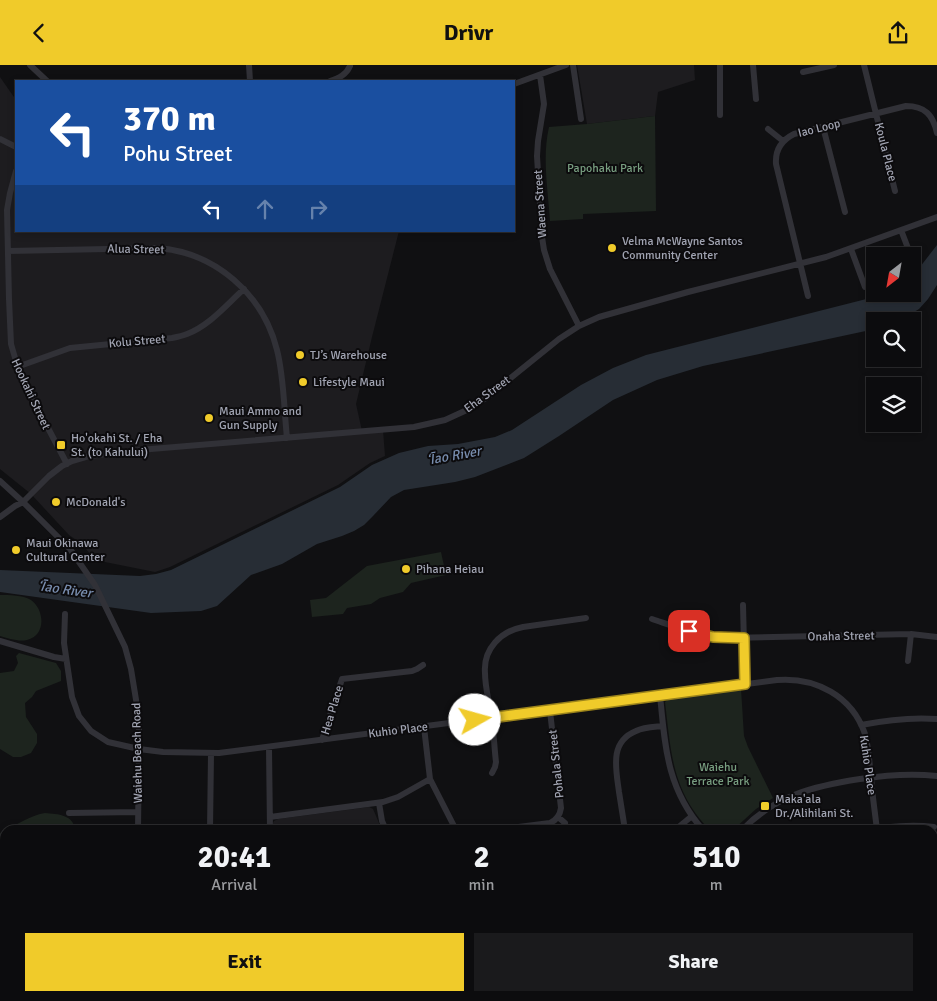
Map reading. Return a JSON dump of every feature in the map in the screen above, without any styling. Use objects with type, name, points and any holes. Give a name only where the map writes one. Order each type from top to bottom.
[{"type":"street","points":[[30,65],[46,80]]},
{"type":"street","points":[[250,65],[250,80]]},
{"type":"street","points":[[515,84],[566,65]]},
{"type":"street","points":[[573,65],[581,119]]},
{"type":"street","points":[[720,65],[720,115]]},
{"type":"street","points":[[753,65],[756,99]]},
{"type":"street","points":[[803,73],[834,65]]},
{"type":"street","name":"Koula Place","points":[[864,65],[895,191]]},
{"type":"street","points":[[332,80],[342,76],[350,66]]},
{"type":"street","name":"Waena Street","points":[[540,75],[544,104],[537,156],[544,250],[550,269],[579,325]]},
{"type":"street","name":"Iao Loop","points":[[808,296],[776,164],[777,152],[783,141],[794,134],[906,106],[918,107],[926,112],[931,117],[937,133]]},
{"type":"street","points":[[823,127],[844,212]]},
{"type":"street","points":[[768,129],[783,141]]},
{"type":"street","points":[[0,139],[15,146]]},
{"type":"street","name":"Hookahi Street","points":[[15,175],[7,210],[12,350],[27,390],[67,464]]},
{"type":"street","name":"Eha Street","points":[[0,517],[23,502],[54,472],[81,458],[414,427],[456,416],[486,398],[579,325],[599,317],[688,292],[826,257],[937,217]]},
{"type":"street","points":[[901,230],[908,247]]},
{"type":"street","name":"Alua Street","points":[[8,251],[168,249],[187,253],[223,271],[244,289],[256,303],[277,350],[287,438]]},
{"type":"street","points":[[851,249],[865,287]]},
{"type":"street","name":"Kolu Street","points":[[17,367],[70,348],[172,338],[187,334],[212,319],[244,289]]},
{"type":"street","name":"Waiehu Beach Road","points":[[0,481],[70,549],[95,585],[125,647],[132,669],[139,718],[138,825]]},
{"type":"street","points":[[743,605],[745,684]]},
{"type":"street","name":"Kuhio Place","points":[[65,614],[66,659],[73,703],[82,721],[102,739],[115,744],[163,752],[211,754],[269,748],[786,679],[814,683],[831,691],[845,703],[861,725],[867,743],[877,825]]},
{"type":"street","points":[[492,773],[496,762],[492,718],[485,678],[488,653],[496,640],[508,631],[586,618]]},
{"type":"street","name":"Onaha Street","points":[[652,619],[713,637],[911,634],[937,637]]},
{"type":"street","points":[[908,661],[911,634]]},
{"type":"street","points":[[0,641],[66,659]]},
{"type":"street","name":"Hea Place","points":[[322,740],[342,679],[412,671],[423,665]]},
{"type":"street","points":[[660,695],[671,775],[680,797],[699,825]]},
{"type":"street","name":"Pohala Street","points":[[550,711],[561,808],[558,817]]},
{"type":"street","points":[[861,725],[894,719],[937,719]]},
{"type":"street","points":[[624,825],[616,767],[617,752],[622,742],[630,734],[641,729],[663,726]]},
{"type":"street","points":[[424,727],[430,779],[453,825]]},
{"type":"street","points":[[269,748],[270,825]]},
{"type":"street","points":[[210,825],[211,754]]},
{"type":"street","points":[[748,825],[776,803],[810,788],[899,774],[937,776]]},
{"type":"street","points":[[270,817],[379,803],[398,797],[430,779]]},
{"type":"street","points":[[379,803],[384,825]]},
{"type":"street","points":[[69,813],[138,812]]},
{"type":"street","points":[[680,825],[692,816]]},
{"type":"street","points":[[534,825],[550,823],[558,817],[565,823]]},
{"type":"shaded area","points":[[577,65],[694,65],[695,80],[658,92],[655,116],[587,124]]},
{"type":"shaded area","points":[[0,77],[15,99],[15,232],[399,232],[356,404],[362,431],[383,430],[385,456],[370,463],[338,485],[170,567],[155,572],[95,560],[82,544],[69,535],[31,494],[0,469]]},
{"type":"shaded area","points":[[369,807],[373,809],[380,825],[272,825],[278,819]]},
{"type":"green space","name":"Papohaku Park","points":[[655,116],[656,211],[583,214],[583,219],[550,221],[546,162],[549,127]]},
{"type":"green space","points":[[441,552],[446,575],[411,583],[403,592],[380,598],[371,604],[347,608],[343,614],[312,617],[310,600],[326,598],[367,566]]},
{"type":"green space","points":[[0,595],[24,597],[36,604],[41,616],[41,622],[38,633],[33,638],[20,641],[0,636]]},
{"type":"green space","points":[[19,653],[56,663],[61,671],[61,681],[36,691],[25,703],[26,717],[37,734],[37,743],[31,753],[21,757],[13,757],[0,749],[0,673],[14,671],[18,663],[16,656]]},
{"type":"green space","name":"Waiehu Terrace Park","points":[[741,689],[744,736],[773,798],[756,809],[738,825],[705,825],[688,801],[676,771],[669,738],[665,702],[670,698]]},
{"type":"green space","points":[[40,814],[64,816],[72,821],[74,825],[15,825]]},
{"type":"water","name":"ʻĪao River","points":[[937,245],[937,285],[928,299],[914,312],[866,312],[866,331],[703,366],[657,380],[613,400],[524,458],[475,477],[404,490],[391,497],[364,525],[342,536],[317,544],[282,564],[251,575],[217,606],[201,611],[151,613],[0,592],[0,570],[140,576],[171,570],[340,487],[372,465],[399,453],[428,446],[458,444],[495,437],[512,430],[581,385],[613,368],[646,355],[866,299],[866,303],[921,303],[921,266]]},
{"type":"place","name":"Velma McWayne Santos Community Center","points":[[612,248]]},
{"type":"place","name":"TJ’s Warehouse","points":[[300,355]]},
{"type":"place","name":"Lifestyle Maui","points":[[303,382]]},
{"type":"place","name":"Maui Ammo and Gun Supply","points":[[209,418]]},
{"type":"place","name":"Ho'okahi St. / Eha St. (to Kahului)","points":[[61,445]]},
{"type":"place","name":"McDonald's","points":[[56,502]]},
{"type":"place","name":"Maui Okinawa Cultural Center","points":[[16,550]]},
{"type":"place","name":"Pihana Heiau","points":[[406,569]]},
{"type":"place","name":"Maka'ala Dr./Alihilani St.","points":[[765,806]]},
{"type":"route","points":[[475,720],[745,684],[744,638],[713,637],[689,631]]}]
